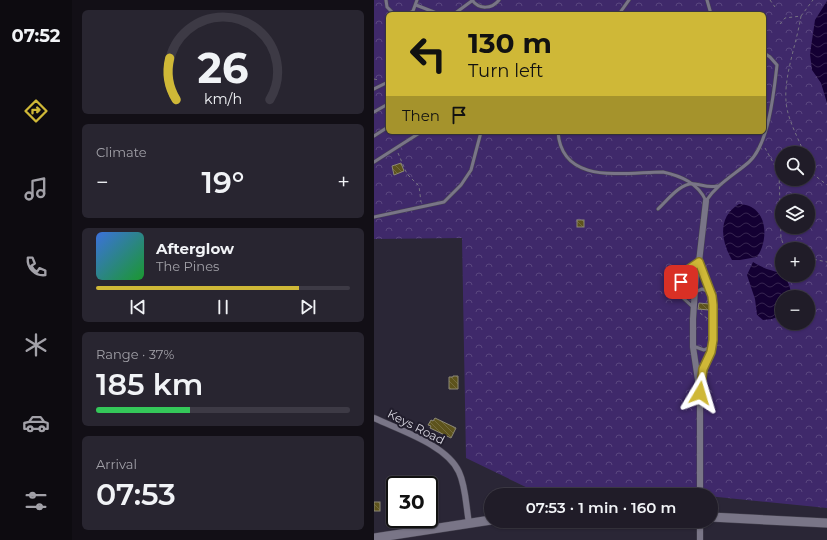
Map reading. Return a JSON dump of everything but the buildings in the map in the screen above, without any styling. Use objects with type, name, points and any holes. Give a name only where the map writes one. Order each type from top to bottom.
[{"type":"main road","points":[[718,517],[827,523]]},
{"type":"main road","points":[[374,538],[484,521]]},
{"type":"street","points":[[700,393],[693,346],[693,310],[696,274],[699,262],[706,201]]},
{"type":"street","points":[[699,262],[711,293],[713,324],[712,347],[703,369],[700,393],[700,488]]},
{"type":"street","name":"Keys Road","points":[[374,418],[436,448],[452,462],[459,470],[463,482],[469,523]]},
{"type":"street","points":[[700,528],[700,540]]},
{"type":"lane","points":[[386,0],[387,7],[392,12]]},
{"type":"lane","points":[[410,12],[416,5],[417,0]]},
{"type":"lane","points":[[457,12],[472,0],[480,7],[486,8],[492,6],[499,0]]},
{"type":"lane","points":[[620,12],[629,0]]},
{"type":"lane","points":[[707,0],[711,12]]},
{"type":"lane","points":[[416,5],[434,12]]},
{"type":"lane","points":[[766,54],[777,66],[766,129]]},
{"type":"lane","points":[[374,89],[386,83]]},
{"type":"lane","points":[[374,112],[386,105]]},
{"type":"lane","points":[[374,136],[386,128]]},
{"type":"lane","points":[[374,162],[418,134]]},
{"type":"lane","points":[[374,217],[444,202],[461,185],[471,170],[480,134]]},
{"type":"lane","points":[[558,134],[563,152],[572,163],[594,173],[663,172],[704,187],[718,185]]},
{"type":"lane","points":[[694,184],[703,194],[706,201],[718,185],[750,161],[762,142],[764,134]]},
{"type":"lane","points":[[658,209],[678,190],[694,184]]},
{"type":"lane","points":[[693,310],[683,298],[681,282],[686,271],[699,262]]},
{"type":"lane","points":[[695,292],[702,289],[711,293]]},
{"type":"lane","points":[[693,346],[704,350],[712,347]]},
{"type":"path","points":[[770,0],[774,7]]},
{"type":"path","points":[[801,146],[789,115],[786,101],[786,86],[801,16],[813,0]]},
{"type":"path","points":[[780,24],[785,18],[801,16]]},
{"type":"path","points":[[762,142],[775,166]]},
{"type":"path","points":[[397,148],[406,174],[419,186],[422,207]]},
{"type":"path","points":[[815,176],[827,185]]},
{"type":"path","points":[[779,186],[781,238],[782,242]]},
{"type":"path","points":[[815,259],[827,262]]},
{"type":"path","points":[[693,310],[701,314],[713,324]]},
{"type":"green space","points":[[374,0],[827,0],[827,508],[718,497],[718,488],[528,488],[466,458],[462,238],[374,239]]},
{"type":"water","points":[[827,1],[827,103],[821,83],[812,70],[810,54],[815,20]]},
{"type":"water","points":[[739,204],[748,206],[755,210],[760,216],[763,224],[764,241],[757,257],[732,260],[725,245],[723,230],[724,222],[732,209]]},
{"type":"water","points":[[753,262],[775,272],[775,282],[788,282],[791,290],[775,290],[775,318],[763,320],[757,315],[755,299],[747,275]]},
{"type":"route","points":[[681,282],[682,277],[688,268],[699,262],[712,296],[713,340],[711,352],[703,369],[700,393]]}]
